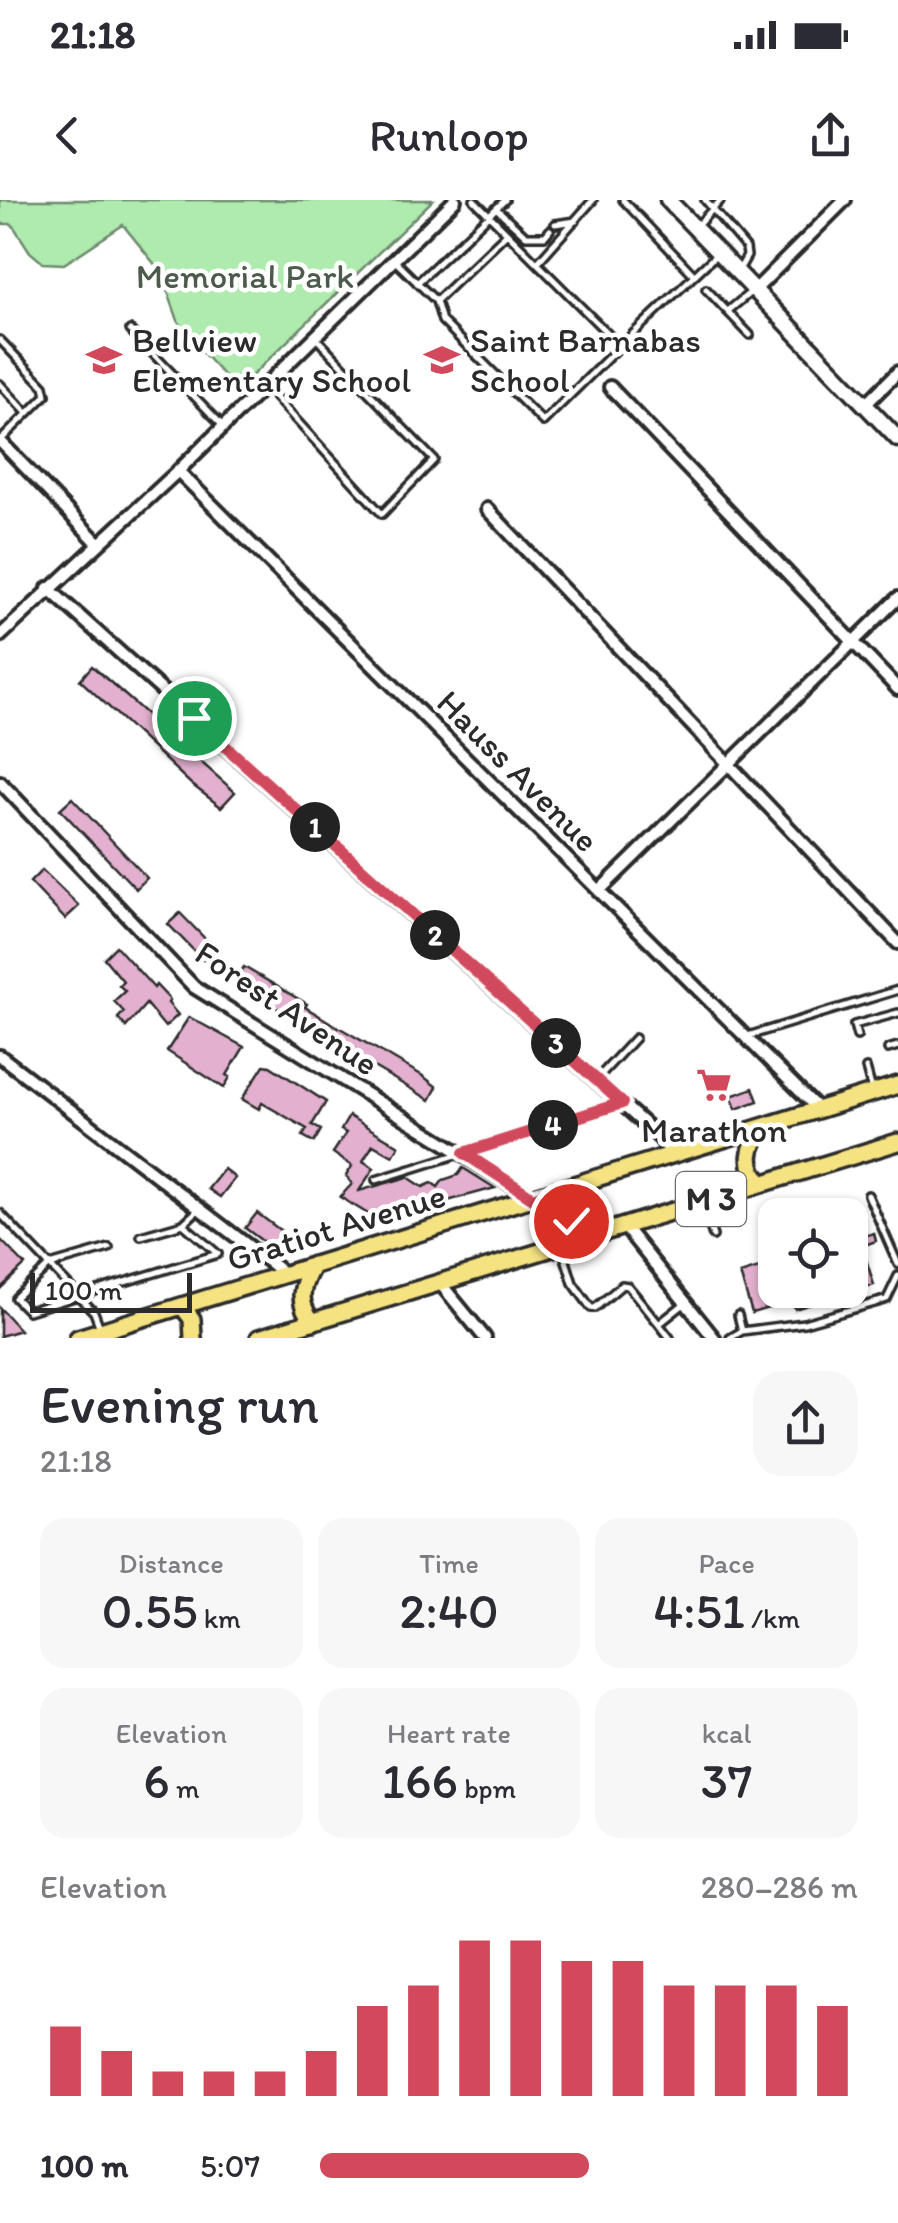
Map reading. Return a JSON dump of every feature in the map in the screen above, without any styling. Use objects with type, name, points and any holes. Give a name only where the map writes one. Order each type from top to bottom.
[{"type":"main road","points":[[668,200],[898,439]]},
{"type":"main road","name":"Gratiot Avenue","points":[[78,1338],[898,1086]]},
{"type":"main road","points":[[761,1183],[751,1171],[749,1158],[752,1144],[763,1127]]},
{"type":"main road","name":"M 3","points":[[260,1338],[898,1142]]},
{"type":"main road","points":[[557,1190],[568,1202],[571,1215],[569,1228],[558,1246]]},
{"type":"main road","points":[[313,1265],[301,1293],[302,1307],[313,1322]]},
{"type":"main road","points":[[182,1306],[192,1319],[193,1338]]},
{"type":"street","points":[[0,636],[178,471],[455,200]]},
{"type":"street","points":[[755,290],[845,200]]},
{"type":"street","points":[[865,405],[898,372]]},
{"type":"street","points":[[610,387],[898,689]]},
{"type":"street","points":[[0,441],[98,543]]},
{"type":"street","name":"Hauss Avenue","points":[[178,471],[819,1110]]},
{"type":"street","points":[[487,509],[898,943]]},
{"type":"street","points":[[48,588],[622,1103],[674,1155]]},
{"type":"street","points":[[600,892],[898,598]]},
{"type":"street","name":"Forest Avenue","points":[[0,782],[194,987],[533,1198]]},
{"type":"street","points":[[0,1056],[285,1274]]},
{"type":"street","points":[[624,1226],[714,1338]]},
{"type":"street","points":[[440,1283],[485,1338]]},
{"type":"lane","points":[[474,200],[620,346]]},
{"type":"lane","points":[[417,283],[506,200]]},
{"type":"lane","points":[[538,262],[592,200]]},
{"type":"lane","points":[[623,200],[694,275]]},
{"type":"lane","points":[[630,208],[638,200]]},
{"type":"lane","points":[[705,200],[746,248],[747,256],[738,272]]},
{"type":"lane","points":[[695,228],[721,200]]},
{"type":"lane","points":[[498,210],[526,236],[545,236],[552,227],[576,221]]},
{"type":"lane","points":[[436,302],[508,233]]},
{"type":"lane","points":[[394,260],[436,302],[442,320],[544,422],[718,252]]},
{"type":"lane","points":[[706,289],[750,335]]},
{"type":"lane","points":[[728,311],[755,290]]},
{"type":"lane","points":[[130,330],[223,427]]},
{"type":"lane","points":[[265,386],[382,514],[434,460],[314,337]]},
{"type":"lane","points":[[0,340],[44,386],[46,394],[0,441]]},
{"type":"lane","points":[[0,384],[28,413]]},
{"type":"lane","points":[[744,1038],[898,990]]},
{"type":"lane","points":[[857,1036],[854,1025],[898,1013]]},
{"type":"lane","points":[[596,1080],[635,1038]]},
{"type":"lane","points":[[888,1049],[898,1046]]},
{"type":"lane","points":[[866,1068],[873,1093]]},
{"type":"lane","points":[[376,1180],[622,1103]]},
{"type":"lane","points":[[868,1195],[898,1264]]},
{"type":"lane","points":[[702,1202],[713,1236]]},
{"type":"lane","points":[[141,1236],[183,1224],[199,1208]]},
{"type":"lane","points":[[0,1213],[94,1312],[102,1331]]},
{"type":"lane","points":[[109,1248],[50,1265],[16,1298],[28,1312],[218,1254],[183,1224]]},
{"type":"lane","points":[[558,1246],[573,1283],[591,1308],[622,1285],[628,1286],[670,1338]]},
{"type":"lane","points":[[730,1338],[742,1331],[804,1323],[878,1302],[887,1298],[898,1276]]},
{"type":"lane","points":[[659,1324],[686,1302]]},
{"type":"lane","points":[[738,1315],[742,1331]]},
{"type":"green space","name":"Memorial Park","points":[[0,200],[433,200],[237,390],[181,329],[161,272],[123,225],[64,264],[43,263],[30,252],[12,224],[0,224]]},
{"type":"building","points":[[92,666],[235,792],[221,807],[80,680]]},
{"type":"building","points":[[72,798],[147,878],[136,889],[60,809]]},
{"type":"building","points":[[42,870],[79,906],[65,919],[30,882]]},
{"type":"building","points":[[180,913],[215,949],[203,960],[168,924]]},
{"type":"building","points":[[116,946],[170,1000],[168,1003],[178,1015],[165,1027],[146,1004],[126,1027],[118,1018],[124,1012],[114,1001],[125,991],[119,985],[123,981],[104,958]]},
{"type":"building","points":[[244,967],[423,1076],[437,1087],[430,1100],[235,981]]},
{"type":"building","points":[[189,1017],[244,1047],[227,1075],[230,1077],[224,1088],[167,1051]]},
{"type":"building","points":[[264,1065],[326,1102],[312,1125],[321,1130],[314,1142],[303,1136],[307,1129],[262,1103],[259,1109],[242,1099]]},
{"type":"building","points":[[753,1088],[758,1101],[736,1109],[731,1096]]},
{"type":"building","points":[[349,1116],[399,1146],[393,1156],[373,1145],[363,1161],[374,1168],[359,1191],[408,1177],[423,1187],[432,1183],[438,1187],[463,1168],[495,1188],[378,1220],[340,1197],[352,1184],[346,1176],[352,1166],[333,1153],[346,1133],[341,1130]]},
{"type":"building","points":[[224,1169],[235,1178],[220,1197],[208,1189]]},
{"type":"building","points":[[257,1213],[288,1236],[277,1252],[245,1228]]},
{"type":"building","points":[[0,1239],[25,1265],[0,1289]]},
{"type":"building","points":[[868,1266],[874,1285],[868,1287]]},
{"type":"building","points":[[758,1268],[758,1308],[769,1308],[752,1313],[740,1274]]},
{"type":"building","points":[[0,1308],[20,1330],[0,1336]]},
{"type":"place","name":"Bellview Elementary School","points":[[104,360]]},
{"type":"place","name":"Saint Barnabas School","points":[[442,360]]},
{"type":"place","name":"Marathon","points":[[714,1085]]},
{"type":"route","points":[[194,718],[622,1103],[464,1153],[533,1198],[557,1190],[568,1202],[571,1221]]}]
